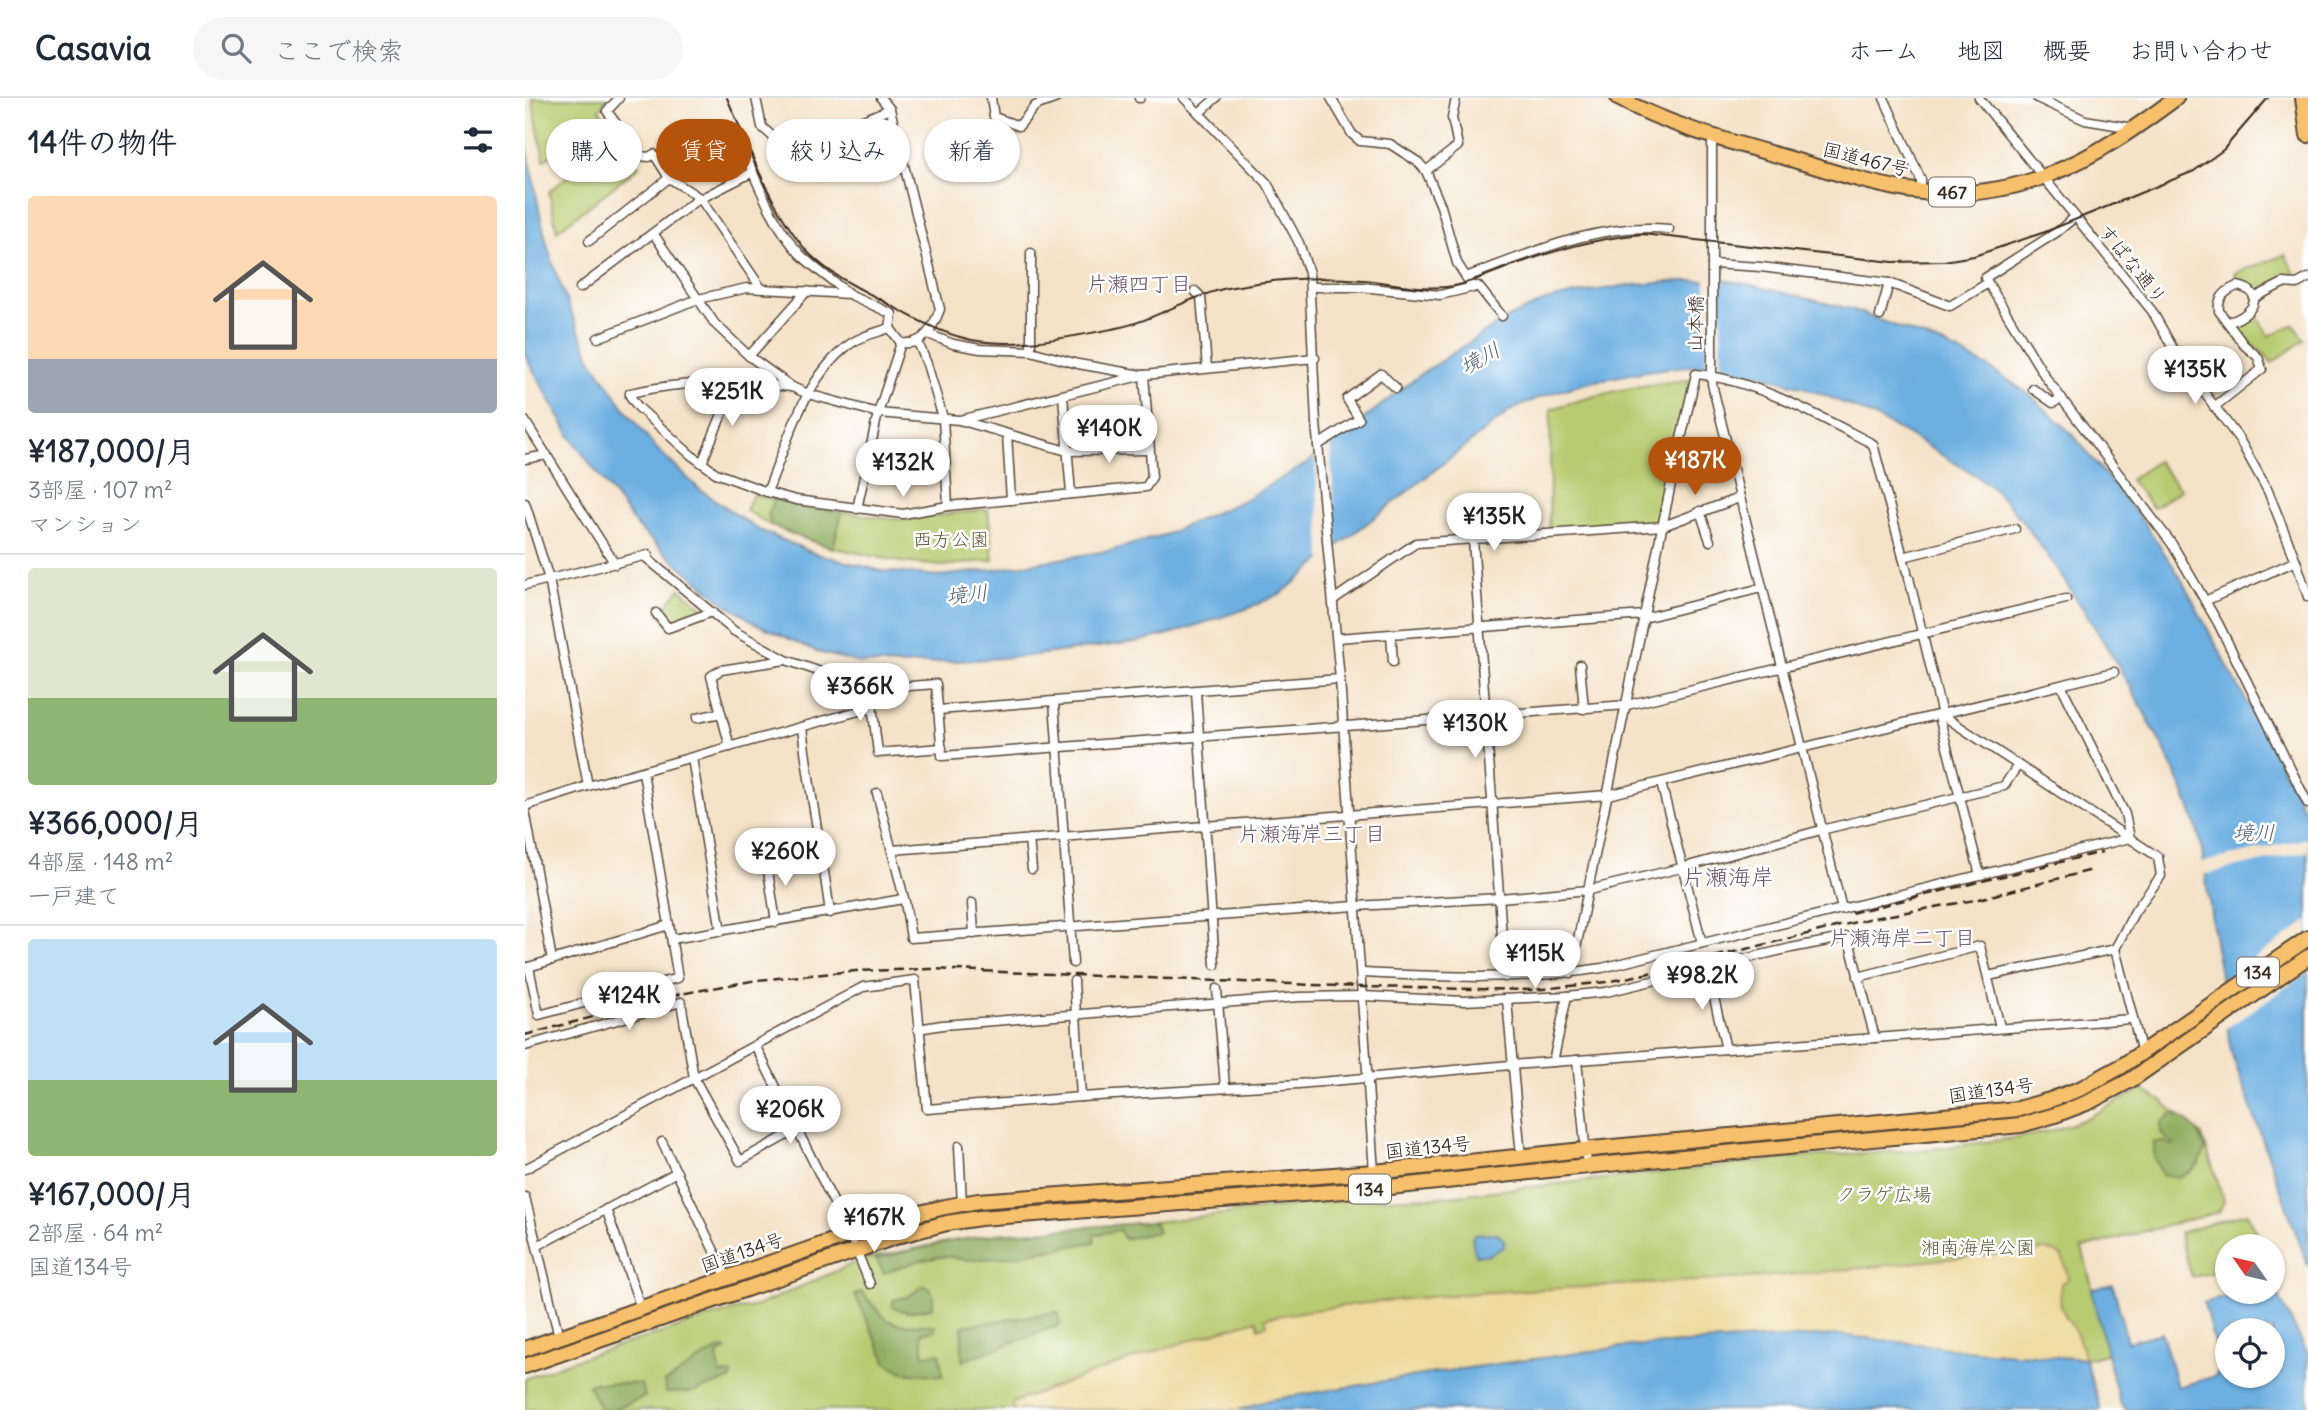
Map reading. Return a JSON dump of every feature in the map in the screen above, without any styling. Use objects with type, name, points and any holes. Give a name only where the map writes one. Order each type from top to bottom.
[{"type":"highway","name":"国道467号","points":[[1618,98],[1652,115],[1712,136],[1863,180],[1921,191],[1990,190],[2043,178],[2086,159],[2176,98]]},
{"type":"highway","points":[[2303,98],[2308,135]]},
{"type":"highway","name":"国道134号","points":[[525,1349],[895,1219],[962,1204],[1374,1172],[1586,1149],[2018,1109],[2082,1088],[2142,1054],[2308,938]]},
{"type":"highway","name":"国道134号","points":[[525,1366],[901,1235],[947,1223],[980,1218],[1371,1189],[2021,1125],[2089,1102],[2148,1069],[2308,957]]},
{"type":"street","points":[[619,98],[607,111],[640,156],[649,157],[654,154],[656,157]]},
{"type":"street","points":[[756,98],[762,127],[782,145],[816,139],[890,109]]},
{"type":"street","points":[[580,288],[701,198],[753,172],[770,207],[798,252],[814,268],[849,293],[892,314],[890,328],[901,342],[918,342],[928,334],[940,309],[890,109],[881,98]]},
{"type":"street","points":[[991,98],[994,117],[1019,126],[1035,106],[1057,98]]},
{"type":"street","points":[[1184,98],[1258,173],[1275,195],[1300,243],[1309,273],[1318,445],[1340,679],[1362,973],[1374,1172],[1371,1189]]},
{"type":"street","points":[[1199,113],[1216,98]]},
{"type":"street","points":[[1331,98],[1352,134],[1360,141],[1390,144],[1418,162],[1426,171],[1441,206],[1455,259],[1473,288]]},
{"type":"street","points":[[1426,171],[1458,146],[1452,118],[1456,98]]},
{"type":"street","points":[[1884,98],[1921,180],[1921,191]]},
{"type":"street","name":"すばな通り","points":[[1979,98],[2152,311],[2179,359],[2239,439],[2268,491],[2297,561],[2308,597]]},
{"type":"street","points":[[2037,98],[2085,120],[2135,128]]},
{"type":"street","name":"山本橋","points":[[1712,136],[1711,373],[1739,498],[1842,909]]},
{"type":"street","points":[[589,241],[664,182]]},
{"type":"street","points":[[675,182],[701,198],[761,288]]},
{"type":"street","points":[[2075,217],[2057,232],[1985,278],[2046,378],[2157,523],[2205,601],[2308,804]]},
{"type":"street","points":[[1467,277],[1584,236],[1647,227],[1669,229]]},
{"type":"street","points":[[653,233],[715,324],[749,356],[792,387],[807,394],[878,413],[959,421],[1067,451],[1149,450]]},
{"type":"street","points":[[1031,253],[1031,351]]},
{"type":"street","points":[[1712,264],[1775,268],[1889,283],[1950,306],[1988,283]]},
{"type":"street","points":[[2254,298],[2283,283],[2297,284],[2308,278]]},
{"type":"street","points":[[1880,316],[1889,283]]},
{"type":"street","points":[[2214,407],[2262,369],[2256,354],[2244,345],[2227,322],[2219,311],[2218,305],[2221,297],[2237,286],[2252,292],[2254,298],[2251,311],[2227,322]]},
{"type":"street","points":[[1311,287],[1361,287],[1440,296],[1481,287],[1502,316]]},
{"type":"street","points":[[598,338],[698,299],[724,292],[761,288],[849,293]]},
{"type":"street","points":[[749,356],[807,291]]},
{"type":"street","points":[[1195,291],[1201,297],[1207,368]]},
{"type":"street","points":[[767,492],[807,394],[824,370],[846,348],[862,338],[890,328]]},
{"type":"street","points":[[928,334],[953,344],[980,349],[1031,351],[1078,364],[1144,375]]},
{"type":"street","points":[[857,509],[878,413],[901,342]]},
{"type":"street","points":[[918,342],[943,418],[948,506]]},
{"type":"street","points":[[959,421],[1144,375],[1315,358]]},
{"type":"street","points":[[1571,973],[1696,374],[1711,373],[1792,404],[1873,444],[1923,633],[1940,716],[1980,875]]},
{"type":"street","points":[[1318,445],[1359,419],[1347,399],[1381,374],[1396,388]]},
{"type":"street","points":[[792,387],[735,382],[692,382],[630,393],[630,396],[638,407],[716,473],[796,500],[903,514],[948,506],[1146,487],[1152,477],[1144,375]]},
{"type":"street","points":[[1722,378],[1762,385]]},
{"type":"street","points":[[702,463],[735,382]]},
{"type":"street","points":[[2033,388],[2053,403],[2062,398]]},
{"type":"street","points":[[1063,396],[1071,494]]},
{"type":"street","points":[[525,421],[615,564]]},
{"type":"street","points":[[1007,434],[1011,500]]},
{"type":"street","points":[[525,460],[547,455]]},
{"type":"street","points":[[1333,600],[1416,543],[1663,526],[1739,498]]},
{"type":"street","points":[[525,503],[549,579],[588,786]]},
{"type":"street","points":[[1700,511],[1710,541]]},
{"type":"street","points":[[1903,556],[2015,528]]},
{"type":"street","points":[[1473,540],[1506,977]]},
{"type":"street","points":[[525,585],[647,555],[734,631],[786,660],[870,689],[936,684],[942,755],[1627,705],[2066,599]]},
{"type":"street","points":[[2205,601],[2297,561]]},
{"type":"street","points":[[1336,638],[1644,617],[1761,588]]},
{"type":"street","points":[[656,613],[668,628],[712,612]]},
{"type":"street","points":[[1391,634],[1393,662]]},
{"type":"street","points":[[730,747],[711,676],[721,670],[786,660]]},
{"type":"street","points":[[1580,665],[1584,709]]},
{"type":"street","points":[[893,850],[1608,795],[2113,672]]},
{"type":"street","points":[[938,710],[1340,679]]},
{"type":"street","points":[[2061,685],[2125,814],[2130,838]]},
{"type":"street","points":[[870,689],[878,753],[942,748]]},
{"type":"street","points":[[1196,692],[1215,965]]},
{"type":"street","points":[[1053,702],[1073,963]]},
{"type":"street","points":[[552,960],[525,808],[588,786],[873,707]]},
{"type":"street","points":[[697,718],[721,713]]},
{"type":"street","points":[[1940,716],[2157,855],[2162,871],[2159,879],[2134,911],[2115,948],[2131,1019],[2148,1069]]},
{"type":"street","points":[[802,727],[810,797],[821,845],[830,913]]},
{"type":"street","points":[[692,758],[721,931]]},
{"type":"street","points":[[877,793],[889,846],[893,850],[911,938],[1589,890],[2004,786],[2018,765]]},
{"type":"street","points":[[643,772],[669,925],[671,939],[678,978],[539,1015],[527,967],[669,925]]},
{"type":"street","points":[[1661,783],[1702,943]]},
{"type":"street","points":[[1362,973],[1472,979],[1571,973],[1602,968],[2130,838]]},
{"type":"street","points":[[1029,839],[1032,869]]},
{"type":"street","points":[[766,858],[776,922]]},
{"type":"street","points":[[671,939],[903,899]]},
{"type":"street","points":[[972,904],[974,934]]},
{"type":"street","points":[[918,1029],[1299,997],[1507,1000],[1567,996],[1606,992],[1848,937],[1875,1038]]},
{"type":"street","points":[[1858,977],[1980,946],[2000,1027]]},
{"type":"street","points":[[1987,976],[2115,948]]},
{"type":"street","points":[[1707,968],[1726,1049]]},
{"type":"street","points":[[525,1169],[863,987],[915,980],[927,1109],[1298,1084],[1511,1065],[2131,1019]]},
{"type":"street","points":[[1074,981],[1081,1097]]},
{"type":"street","points":[[1217,989],[1225,1087]]},
{"type":"street","points":[[1552,1062],[1567,996]]},
{"type":"street","points":[[1507,1000],[1521,1157]]},
{"type":"street","points":[[525,1046],[681,1002],[694,1078],[740,1161],[798,1129]]},
{"type":"street","points":[[755,1045],[850,1235],[870,1284]]},
{"type":"street","points":[[1577,1060],[1587,1166]]},
{"type":"street","points":[[663,1142],[727,1278]]},
{"type":"street","points":[[959,1146],[955,1157],[962,1204]]},
{"type":"street","points":[[537,1247],[677,1172]]},
{"type":"street","points":[[525,1197],[559,1337]]},
{"type":"street","points":[[606,1209],[641,1308]]},
{"type":"green space","points":[[532,98],[607,98],[599,109],[604,119],[546,119],[544,160]]},
{"type":"green space","points":[[561,182],[620,182],[557,231],[549,192]]},
{"type":"green space","points":[[2285,255],[2297,277],[2284,279],[2256,291],[2249,284],[2238,283],[2235,273]]},
{"type":"green space","points":[[2254,312],[2269,336],[2294,324],[2304,340],[2272,363],[2264,353],[2249,343],[2235,325]]},
{"type":"green space","points":[[1692,380],[1660,523],[1549,529],[1551,409],[1621,390]]},
{"type":"green space","points":[[2157,461],[2181,490],[2153,508],[2130,480]]},
{"type":"green space","name":"西方公園","points":[[753,494],[796,506],[902,520],[988,509],[993,560],[942,566],[901,562],[826,546],[768,524],[746,510]]},
{"type":"green space","points":[[775,499],[796,506],[842,512],[833,548],[771,525],[768,515]]},
{"type":"green space","points":[[680,589],[707,611],[670,624],[659,614]]},
{"type":"green space","name":"湘南海岸公園","points":[[2141,1089],[2162,1101],[2202,1135],[2224,1201],[2219,1212],[2082,1248],[2109,1353],[2091,1358],[1630,1346],[1454,1370],[1269,1400],[1240,1410],[525,1410],[525,1379],[571,1361],[728,1312],[757,1306],[861,1260],[952,1241],[998,1234],[1154,1222],[1343,1200],[1439,1197],[1802,1157],[1933,1149],[2023,1137],[2058,1129],[2085,1119]]},
{"type":"green space","points":[[2170,1114],[2183,1118],[2193,1126],[2205,1149],[2195,1168],[2184,1175],[2162,1175],[2154,1157],[2154,1142],[2166,1142],[2172,1146],[2174,1144],[2161,1132],[2161,1123]]},
{"type":"green space","points":[[2247,1213],[2258,1234],[2215,1234],[2215,1272],[2192,1277],[2179,1233]]},
{"type":"green space","points":[[1154,1222],[1158,1232],[1124,1239],[1120,1230],[1094,1235],[1095,1242],[1000,1258],[965,1260],[946,1256],[918,1261],[884,1273],[876,1259],[952,1241],[998,1234]]},
{"type":"green space","points":[[927,1286],[932,1293],[931,1308],[907,1312],[893,1307],[893,1300],[909,1296]]},
{"type":"green space","points":[[862,1292],[880,1313],[893,1322],[935,1325],[935,1330],[921,1333],[924,1355],[940,1353],[943,1376],[903,1372],[887,1363],[855,1295]]},
{"type":"green space","points":[[1058,1312],[1060,1325],[962,1361],[962,1326]]},
{"type":"green space","points":[[725,1348],[727,1350],[717,1355],[720,1374],[732,1374],[731,1379],[694,1392],[666,1393],[665,1382],[702,1358]]},
{"type":"green space","points":[[641,1384],[645,1397],[611,1410],[601,1410],[588,1385]]},
{"type":"sand","points":[[2046,1250],[2061,1255],[2065,1263],[2068,1279],[2061,1283],[2061,1304],[2078,1337],[2085,1359],[1975,1351],[1839,1335],[1630,1346],[1454,1370],[1269,1400],[1240,1410],[1014,1410],[1012,1403],[1226,1329],[1257,1320],[1259,1328],[1267,1325],[1265,1318],[1325,1308],[1505,1291],[1783,1275]]},
{"type":"water","name":"境川","points":[[525,137],[551,259],[569,308],[591,359],[657,449],[698,488],[757,529],[816,554],[882,571],[939,576],[992,570],[1113,550],[1167,534],[1244,500],[1306,464],[1421,374],[1504,320],[1545,301],[1574,294],[1623,286],[1724,280],[1851,309],[1947,346],[1988,367],[2029,394],[2074,436],[2145,524],[2179,575],[2308,817],[2308,1266],[2231,1052],[2201,844],[2179,781],[2117,664],[2057,570],[2011,507],[1985,482],[1970,472],[1858,409],[1796,385],[1764,376],[1699,366],[1641,372],[1558,391],[1510,411],[1282,593],[1249,608],[1170,634],[1136,642],[1028,656],[901,665],[859,663],[818,652],[757,624],[722,601],[636,525],[571,438],[525,355]]},
{"type":"water","points":[[1497,1233],[1504,1240],[1504,1247],[1489,1255],[1475,1255],[1472,1238],[1474,1234]]},
{"type":"water","points":[[2113,1284],[2127,1342],[2162,1333],[2177,1387],[2215,1376],[2215,1388],[2285,1388],[2285,1318],[2215,1318],[2215,1348],[2204,1303],[2215,1300],[2215,1304],[2283,1304],[2308,1354],[2308,1410],[2125,1410],[2119,1401],[2091,1290]]},
{"type":"water","points":[[1839,1335],[1975,1351],[2085,1359],[2101,1410],[1240,1410],[1269,1400],[1454,1370],[1630,1346]]},
{"type":"pier","points":[[1706,278],[1721,279],[1721,372],[1706,371]]},
{"type":"pier","points":[[1330,444],[1337,551],[1322,564],[1315,457]]},
{"type":"pier","points":[[2308,838],[2308,851],[2202,875],[2200,863]]},
{"type":"pier","points":[[2308,921],[2308,972],[2224,1030],[2217,984]]},
{"type":"tram line","points":[[727,98],[779,210],[809,253],[847,282],[928,325],[960,337],[997,343],[1039,341],[1117,328],[1145,320],[1199,296],[1261,282],[1330,278],[1420,287],[1454,286],[1562,249],[1642,234],[1893,262],[1944,261],[1974,256],[2045,232],[2194,171],[2223,150],[2268,98]]},
{"type":"railway","points":[[1851,913],[2102,852]]},
{"type":"railway","points":[[525,1035],[680,994],[757,980],[855,971],[932,969],[1362,987],[1533,990],[1606,982],[1645,974],[1868,919],[1975,900],[2092,870]]},
{"type":"district","name":"片瀬四丁目","points":[[1139,283]]},
{"type":"district","name":"片瀬海岸三丁目","points":[[1312,833]]},
{"type":"district","name":"片瀬海岸","points":[[1728,876]]},
{"type":"district","name":"片瀬海岸二丁目","points":[[1902,937]]},
{"type":"park label","name":"クラゲ広場","points":[[1884,1194]]}]
